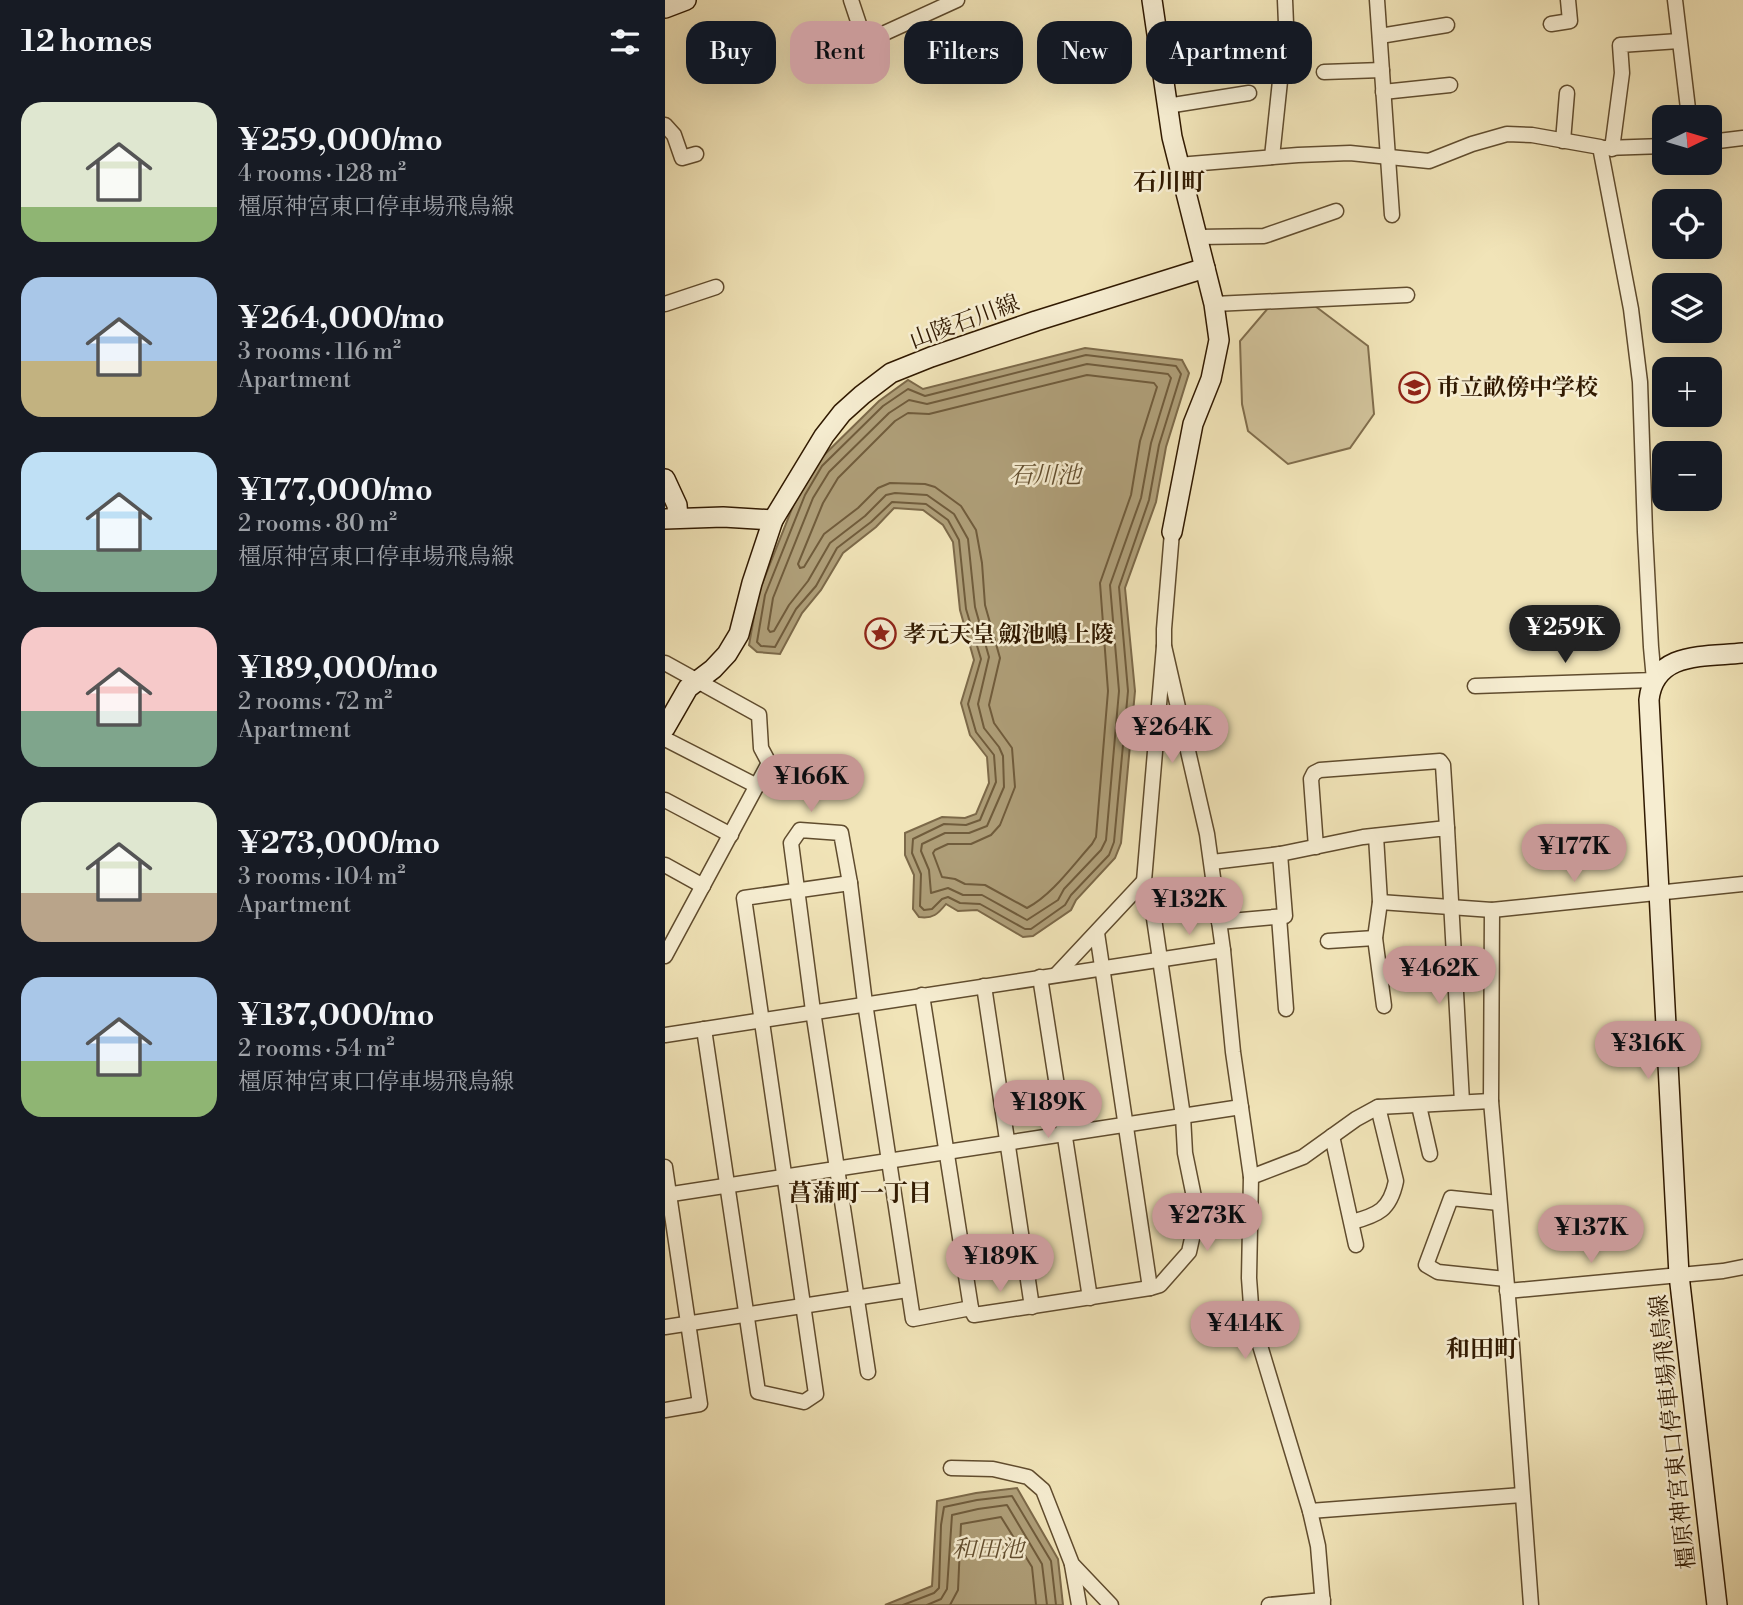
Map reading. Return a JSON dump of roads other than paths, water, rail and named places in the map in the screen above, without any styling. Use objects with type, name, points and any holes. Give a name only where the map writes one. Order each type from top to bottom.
[{"type":"main road","points":[[665,8],[686,0]]},
{"type":"main road","points":[[1152,0],[1155,21]]},
{"type":"main road","points":[[1164,84],[1178,165],[1214,304],[1219,340],[1211,379],[1193,424],[1172,532]]},
{"type":"main road","name":"山陵石川線","points":[[665,728],[688,688],[713,669],[739,634],[752,583],[773,520],[824,436],[862,394],[891,373],[981,339],[1205,268]]},
{"type":"main road","points":[[665,479],[677,505],[672,519],[773,520]]},
{"type":"main road","points":[[1654,680],[1667,665],[1686,659],[1743,653]]},
{"type":"main road","name":"橿原神宮東口停車場飛鳥線","points":[[1654,680],[1649,700],[1679,1275],[1717,1605]]},
{"type":"street","points":[[851,0],[865,42],[957,0]]},
{"type":"street","points":[[1272,157],[1285,37],[1285,0]]},
{"type":"street","points":[[1377,0],[1392,215]]},
{"type":"street","points":[[1551,24],[1570,21],[1568,0]]},
{"type":"street","points":[[1675,0],[1687,105]]},
{"type":"street","points":[[1380,36],[1447,25]]},
{"type":"street","points":[[1475,686],[1654,680],[1640,382],[1606,148],[1622,73],[1620,46],[1679,41]]},
{"type":"street","points":[[1324,72],[1382,70]]},
{"type":"street","points":[[1383,92],[1450,85]]},
{"type":"street","points":[[1167,106],[1249,93]]},
{"type":"street","points":[[1563,141],[1567,93]]},
{"type":"street","points":[[665,125],[674,135],[682,158],[696,154]]},
{"type":"street","points":[[1178,165],[1350,153],[1429,160],[1507,134],[1532,135],[1606,148],[1652,146]]},
{"type":"street","points":[[1722,141],[1743,138]]},
{"type":"street","points":[[1198,237],[1264,236],[1336,211]]},
{"type":"street","points":[[665,304],[716,287]]},
{"type":"street","points":[[1214,304],[1407,295]]},
{"type":"street","points":[[922,995],[974,1315],[1160,1285],[1189,1252],[1195,1225],[1194,1197],[1185,1153],[1183,1116],[1151,898],[1144,881],[1172,532]]},
{"type":"street","points":[[1164,646],[1212,862],[1233,1052],[1251,1177],[1249,1278],[1252,1319],[1318,1546],[1323,1603],[1269,1605]]},
{"type":"street","points":[[665,663],[759,715],[761,748],[769,763],[703,886],[671,933],[665,956]]},
{"type":"street","points":[[665,739],[757,786]]},
{"type":"street","points":[[1317,847],[1311,779],[1314,773],[1320,770],[1440,761],[1443,765],[1462,1102]]},
{"type":"street","points":[[665,800],[731,835]]},
{"type":"street","points":[[1212,862],[1280,854],[1376,836],[1447,828]]},
{"type":"street","points":[[868,1372],[795,891],[791,843],[800,830],[841,833],[912,1319],[971,1308]]},
{"type":"street","points":[[1376,836],[1380,902],[1375,938],[1384,1006]]},
{"type":"street","points":[[1219,922],[1285,916],[1280,854]]},
{"type":"street","points":[[665,865],[703,886]]},
{"type":"street","points":[[1058,974],[1144,881]]},
{"type":"street","points":[[704,1029],[758,1392],[804,1402],[816,1394],[744,898],[850,883]]},
{"type":"street","points":[[1380,902],[1492,911],[1743,884]]},
{"type":"street","points":[[1492,911],[1491,1101],[1531,1605]]},
{"type":"street","points":[[1279,917],[1286,1009]]},
{"type":"street","points":[[1097,933],[1150,1288]]},
{"type":"street","points":[[1328,941],[1375,938]]},
{"type":"street","points":[[665,1035],[1223,950]]},
{"type":"street","points":[[1040,977],[1090,1298]]},
{"type":"street","points":[[984,986],[1032,1307]]},
{"type":"street","points":[[1251,1177],[1303,1157],[1369,1110],[1378,1107],[1491,1101]]},
{"type":"street","points":[[1419,1106],[1430,1154]]},
{"type":"street","points":[[1352,1222],[1374,1217],[1385,1209],[1394,1191],[1396,1181],[1378,1107]]},
{"type":"street","points":[[667,1195],[1241,1108]]},
{"type":"street","points":[[1332,1136],[1356,1245]]},
{"type":"street","points":[[665,1167],[667,1195],[700,1404],[665,1410]]},
{"type":"street","points":[[1499,1203],[1451,1198],[1426,1265],[1438,1272],[1506,1285],[1679,1275],[1743,1267]]},
{"type":"street","points":[[665,1328],[907,1290]]},
{"type":"street","points":[[951,1468],[993,1469],[1028,1477],[1043,1490],[1072,1564],[1079,1605]]},
{"type":"street","points":[[1310,1511],[1522,1494]]},
{"type":"street","points":[[1072,1564],[1111,1605]]},
{"type":"water","name":"石川池","points":[[1085,348],[1182,360],[1189,373],[1166,447],[1156,502],[1125,588],[1135,691],[1121,843],[1115,858],[1076,900],[1071,910],[1033,936],[1023,937],[977,910],[958,911],[946,904],[935,915],[919,917],[913,909],[914,875],[905,855],[905,833],[942,817],[965,818],[976,814],[989,783],[987,757],[970,735],[961,703],[974,660],[960,610],[953,542],[943,525],[923,510],[894,508],[876,527],[843,553],[821,590],[802,613],[780,654],[757,652],[749,645],[758,594],[799,491],[817,462],[879,401],[908,380],[923,389]]},
{"type":"water","name":"和田池","points":[[1017,1488],[1058,1559],[1063,1605],[885,1605],[932,1586],[937,1501]]},
{"type":"place","name":"市立畝傍中学校","points":[[1414,387]]},
{"type":"place","name":"孝元天皇 劔池嶋上陵","points":[[880,634]]},
{"type":"district","name":"石川町","points":[[1169,182]]},
{"type":"district","name":"菖蒲町一丁目","points":[[860,1193]]},
{"type":"district","name":"和田町","points":[[1482,1349]]}]
